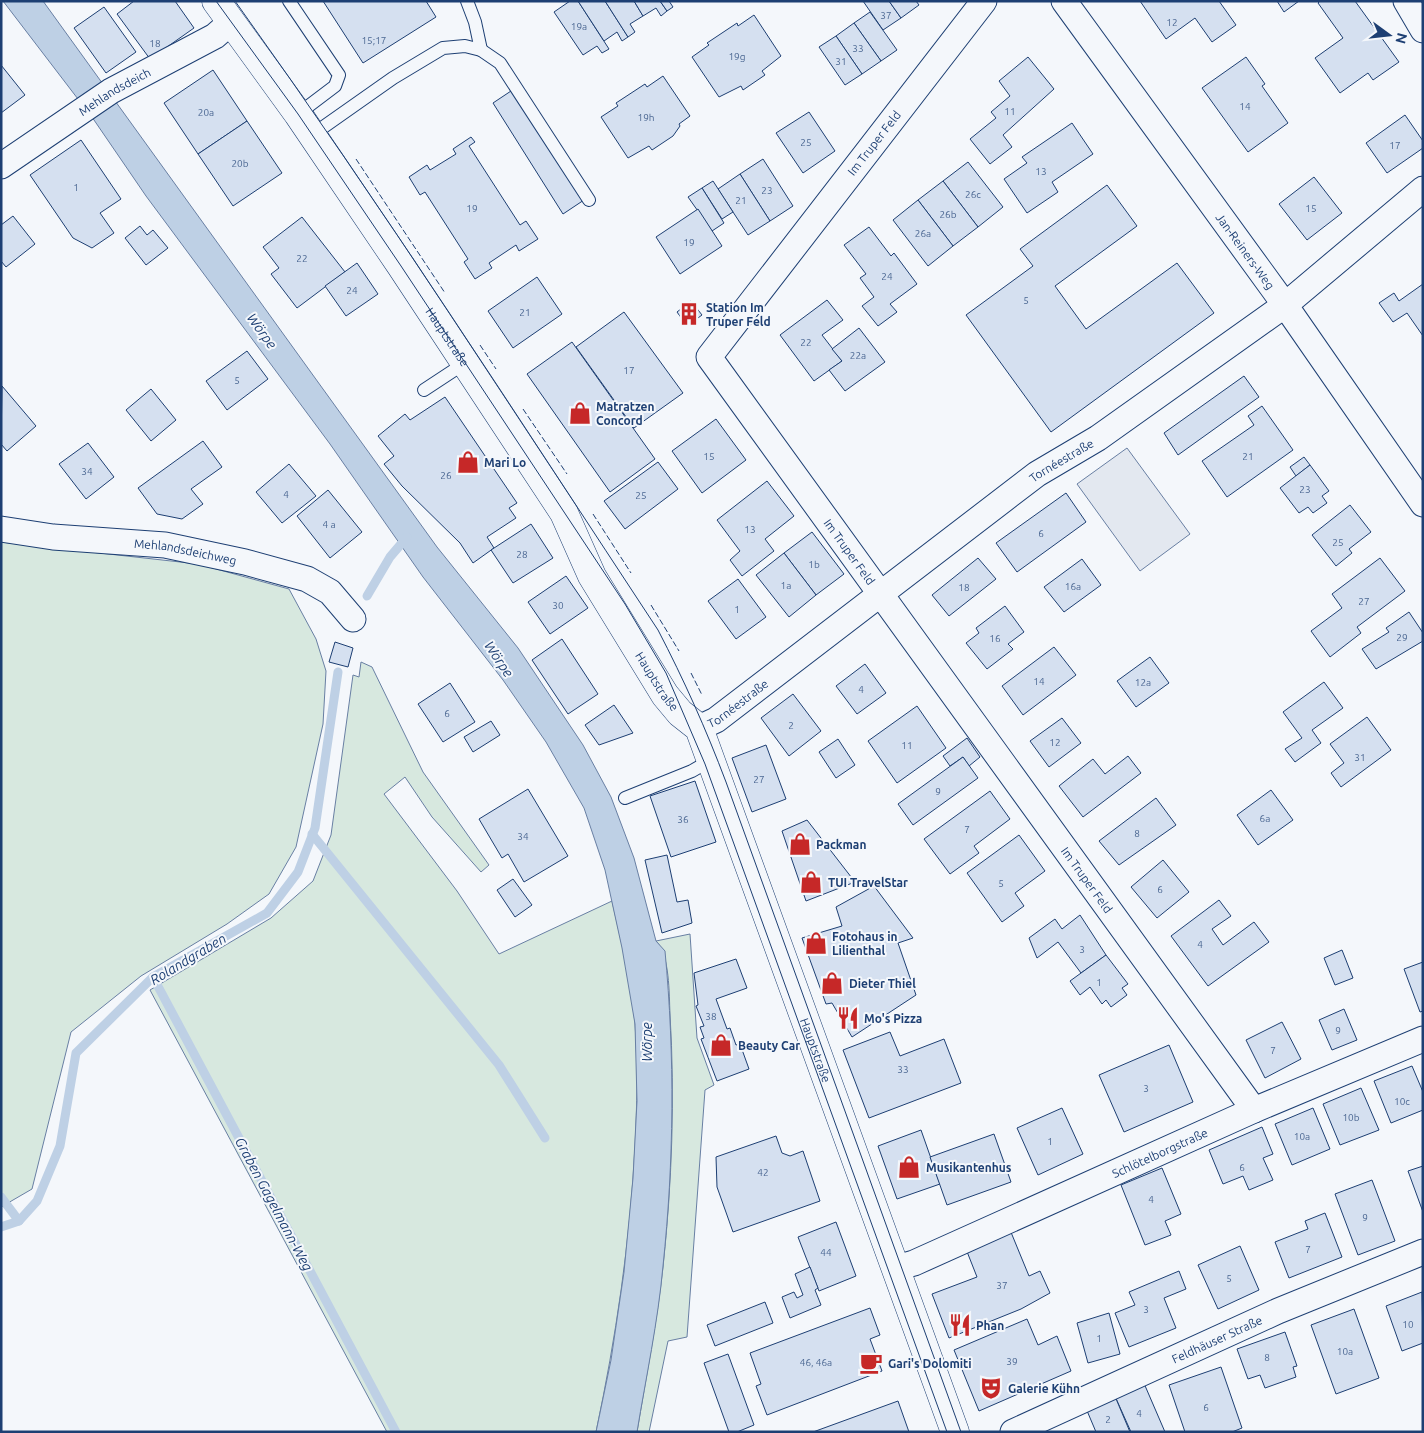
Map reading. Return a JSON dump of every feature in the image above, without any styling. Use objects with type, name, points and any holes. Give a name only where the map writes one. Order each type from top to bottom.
[{"type":"street","name":"Im Truper Feld","points":[[984,1],[709,357],[880,596],[1254,1110]]},
{"type":"street","name":"Jan-Reiners-Weg","points":[[1064,1],[1285,305],[1423,504]]},
{"type":"street","points":[[1406,1],[1423,30]]},
{"type":"street","name":"Hauptstraße","points":[[223,12],[305,124],[564,513],[592,576],[665,695],[680,713],[699,728],[955,1432]]},
{"type":"street","name":"Mehlandsdeich","points":[[1,166],[86,110],[111,91],[215,36],[223,12]]},
{"type":"street","name":"Tornéestraße","points":[[699,728],[716,720],[1037,474],[1098,438],[1285,305],[1423,189]]},
{"type":"street","name":"Mehlandsdeichweg","points":[[1,529],[53,537],[165,546],[245,562],[307,579],[330,592],[353,619]]},
{"type":"street","name":"Schlötelborgstraße","points":[[896,1268],[914,1263],[1254,1110],[1423,1039]]},
{"type":"street","name":"Feldhäuser Straße","points":[[1014,1432],[1278,1310],[1423,1252]]},
{"type":"lane","points":[[288,1],[339,75],[335,86],[305,124]]},
{"type":"lane","points":[[467,1],[476,22],[481,50]]},
{"type":"lane","points":[[305,124],[393,78],[443,48],[465,46],[481,50],[500,63],[589,200]]},
{"type":"lane","points":[[424,390],[465,363]]},
{"type":"lane","points":[[625,798],[692,771],[711,760]]},
{"type":"shaded area","points":[[1127,448],[1190,534],[1140,571],[1077,484]]},
{"type":"shaded area","points":[[1,542],[198,564],[289,589],[316,639],[326,671],[323,724],[296,847],[269,894],[227,924],[141,976],[71,1032],[32,1189],[1,1207]]},
{"type":"shaded area","points":[[361,662],[372,667],[423,772],[489,865],[481,872],[432,817],[405,777],[384,794],[457,891],[499,954],[612,901],[626,962],[634,1009],[637,1085],[633,1182],[626,1254],[610,1361],[596,1432],[387,1432],[150,990],[271,918],[313,881],[331,835],[353,675],[359,677]]},
{"type":"shaded area","points":[[690,934],[697,1038],[714,1085],[705,1090],[687,1337],[668,1341],[649,1432],[637,1432],[655,1329],[663,1267],[669,1204],[672,1140],[672,1046],[669,986],[664,956],[661,947],[656,941]]},
{"type":"water","name":"Wörpe","points":[[3,1],[43,1],[437,547],[518,648],[583,745],[611,797],[634,858],[656,941],[665,951],[672,1070],[667,1227],[652,1349],[637,1432],[596,1432],[611,1360],[624,1272],[633,1178],[637,1101],[635,1024],[622,948],[605,870],[584,808],[546,742],[503,680],[423,577],[330,444],[146,196],[94,120]]},
{"type":"building","points":[[134,1],[175,1],[194,28],[150,59],[117,14]]},
{"type":"building","points":[[323,1],[426,1],[436,17],[363,63]]},
{"type":"building","points":[[570,1],[578,1],[609,49],[602,53],[597,46],[583,55],[554,12]]},
{"type":"building","points":[[578,1],[605,1],[628,37],[622,41],[617,32],[604,41]]},
{"type":"building","points":[[605,1],[634,1],[643,16],[630,24],[635,32],[628,37]]},
{"type":"building","points":[[634,1],[660,1],[667,11],[661,16],[656,8],[643,16]]},
{"type":"building","points":[[660,1],[669,1],[673,7],[667,11]]},
{"type":"building","points":[[863,1],[889,1],[901,18],[883,30]]},
{"type":"building","points":[[889,1],[916,1],[919,5],[901,18]]},
{"type":"building","points":[[1140,1],[1219,1],[1236,25],[1212,42],[1195,18],[1166,39]]},
{"type":"building","points":[[1277,1],[1299,1],[1284,12]]},
{"type":"building","points":[[1320,1],[1355,1],[1399,62],[1373,80],[1368,73],[1340,93],[1315,58],[1343,38],[1318,3]]},
{"type":"building","points":[[104,7],[136,52],[106,73],[74,28]]},
{"type":"building","points":[[870,12],[897,50],[881,61],[854,23]]},
{"type":"building","points":[[754,15],[781,56],[762,71],[765,75],[743,90],[741,86],[719,97],[692,57],[709,45],[707,43],[737,23],[738,26]]},
{"type":"building","points":[[854,23],[881,61],[862,74],[836,36]]},
{"type":"building","points":[[836,36],[862,74],[845,85],[819,47]]},
{"type":"building","points":[[1028,57],[1054,89],[1003,135],[1012,147],[990,164],[970,139],[996,118],[991,112],[1010,96],[999,81]]},
{"type":"building","points":[[1246,57],[1265,84],[1262,86],[1288,123],[1248,152],[1202,88]]},
{"type":"building","points":[[1,65],[25,95],[1,113]]},
{"type":"building","points":[[213,70],[247,121],[198,154],[164,103]]},
{"type":"building","points":[[663,76],[690,116],[679,124],[680,126],[673,136],[652,150],[649,146],[628,158],[601,117],[618,106],[616,103],[645,84],[647,87]]},
{"type":"building","points":[[514,89],[584,200],[563,214],[493,103]]},
{"type":"building","points":[[809,112],[835,151],[803,173],[776,133]]},
{"type":"building","points":[[1405,115],[1423,141],[1423,148],[1387,173],[1366,143]]},
{"type":"building","points":[[247,121],[282,173],[233,206],[198,154]]},
{"type":"building","points":[[1072,123],[1093,154],[1052,182],[1058,192],[1027,213],[1004,179],[1027,163],[1022,157]]},
{"type":"building","points":[[471,137],[475,142],[469,146],[520,225],[526,221],[538,239],[519,251],[516,245],[489,263],[492,268],[475,279],[464,262],[468,259],[425,192],[420,195],[409,177],[427,165],[430,170],[456,154],[453,149]]},
{"type":"building","points":[[81,140],[121,199],[100,213],[114,233],[92,248],[73,238],[30,175]]},
{"type":"building","points":[[763,159],[793,206],[770,221],[740,174]]},
{"type":"building","points":[[968,162],[1003,207],[978,227],[943,181]]},
{"type":"building","points":[[740,174],[770,221],[748,235],[718,189]]},
{"type":"building","points":[[1314,177],[1342,213],[1307,240],[1279,204]]},
{"type":"building","points":[[713,181],[733,212],[722,219],[702,188]]},
{"type":"building","points":[[943,181],[978,227],[953,246],[918,200]]},
{"type":"building","points":[[1107,185],[1137,226],[1055,286],[1086,329],[1177,263],[1214,313],[1051,432],[966,315],[1033,266],[1020,249]]},
{"type":"building","points":[[702,188],[724,223],[712,231],[688,197]]},
{"type":"building","points":[[918,200],[953,246],[928,266],[893,220]]},
{"type":"building","points":[[698,209],[722,246],[680,274],[656,237]]},
{"type":"building","points":[[13,216],[35,244],[6,267],[1,261],[1,225]]},
{"type":"building","points":[[302,217],[345,272],[297,308],[271,274],[279,268],[263,247]]},
{"type":"building","points":[[140,226],[147,235],[153,230],[168,248],[146,265],[125,238]]},
{"type":"building","points":[[869,227],[891,256],[894,253],[917,284],[890,304],[897,312],[878,326],[862,306],[874,297],[860,278],[866,274],[844,245]]},
{"type":"building","points":[[357,263],[378,294],[346,316],[325,286]]},
{"type":"building","points":[[537,277],[562,314],[513,348],[488,311]]},
{"type":"building","points":[[1423,284],[1423,336],[1407,313],[1393,322],[1379,303],[1394,293],[1399,301]]},
{"type":"building","points":[[827,300],[843,320],[822,335],[842,361],[814,381],[780,335]]},
{"type":"building","name":"Station Im Truper Feld","points":[[691,301],[702,315],[687,326],[677,312]]},
{"type":"building","points":[[624,312],[683,393],[634,428],[576,347]]},
{"type":"building","points":[[859,328],[885,362],[845,391],[829,370],[842,361],[832,349]]},
{"type":"building","points":[[572,342],[655,459],[610,492],[527,374]]},
{"type":"building","points":[[247,351],[268,379],[227,410],[206,381]]},
{"type":"building","points":[[1244,376],[1259,397],[1178,455],[1164,433]]},
{"type":"building","points":[[2,386],[36,426],[7,451],[1,444]]},
{"type":"building","points":[[151,389],[176,420],[151,441],[126,410]]},
{"type":"building","points":[[445,397],[517,503],[509,508],[516,518],[487,537],[494,548],[473,563],[460,543],[402,486],[384,464],[394,456],[378,436],[405,414],[410,420]]},
{"type":"building","points":[[1262,406],[1293,450],[1227,497],[1202,461],[1254,425],[1248,416]]},
{"type":"building","points":[[716,419],[746,460],[702,493],[672,451]]},
{"type":"building","points":[[203,441],[222,467],[191,489],[203,504],[182,519],[157,514],[138,488]]},
{"type":"building","points":[[88,443],[114,477],[86,499],[59,464]]},
{"type":"building","points":[[1304,457],[1310,465],[1296,476],[1290,467]]},
{"type":"building","points":[[658,462],[678,489],[625,529],[604,501]]},
{"type":"building","points":[[289,464],[316,496],[282,523],[256,492]]},
{"type":"building","points":[[1310,465],[1329,491],[1322,496],[1327,503],[1313,513],[1308,507],[1299,513],[1280,488]]},
{"type":"building","points":[[767,481],[794,516],[765,539],[774,551],[742,576],[730,560],[740,551],[717,520]]},
{"type":"building","points":[[328,490],[362,532],[330,558],[297,516]]},
{"type":"building","points":[[1066,493],[1086,522],[1017,572],[996,543]]},
{"type":"building","points":[[1350,505],[1371,532],[1349,549],[1352,553],[1336,566],[1312,535]]},
{"type":"building","points":[[531,524],[553,558],[513,583],[491,550]]},
{"type":"building","points":[[812,532],[844,574],[816,595],[784,553]]},
{"type":"building","points":[[784,553],[816,595],[789,617],[756,575]]},
{"type":"building","points":[[978,558],[996,579],[949,616],[932,595]]},
{"type":"building","points":[[1380,558],[1405,591],[1357,627],[1361,633],[1330,657],[1311,631],[1342,608],[1332,594]]},
{"type":"building","points":[[1082,559],[1101,585],[1064,612],[1044,587]]},
{"type":"building","points":[[566,576],[588,608],[550,634],[528,602]]},
{"type":"building","points":[[738,579],[766,617],[736,639],[708,601]]},
{"type":"building","points":[[1005,606],[1024,632],[1008,644],[1013,649],[987,669],[966,643],[979,633],[976,628]]},
{"type":"building","points":[[1409,612],[1423,633],[1423,641],[1376,669],[1362,649],[1389,632],[1386,628]]},
{"type":"building","points":[[562,639],[598,694],[568,714],[532,660]]},
{"type":"building","points":[[335,642],[353,648],[348,667],[329,662]]},
{"type":"building","points":[[1054,647],[1076,675],[1023,715],[1002,686]]},
{"type":"building","points":[[1150,657],[1169,683],[1136,707],[1117,681]]},
{"type":"building","points":[[865,664],[886,693],[857,714],[836,686]]},
{"type":"building","points":[[1324,682],[1343,708],[1312,730],[1321,743],[1295,762],[1285,749],[1302,738],[1283,712]]},
{"type":"building","points":[[450,683],[475,722],[443,742],[418,704]]},
{"type":"building","points":[[793,694],[821,731],[789,756],[761,718]]},
{"type":"building","points":[[614,705],[633,733],[599,745],[585,725]]},
{"type":"building","points":[[917,706],[946,748],[897,783],[868,741]]},
{"type":"building","points":[[1367,717],[1391,750],[1341,787],[1331,773],[1344,763],[1330,744]]},
{"type":"building","points":[[1062,718],[1081,743],[1049,767],[1030,741]]},
{"type":"building","points":[[491,721],[500,735],[473,752],[464,737]]},
{"type":"building","points":[[967,738],[980,757],[969,766],[963,757],[950,766],[943,756]]},
{"type":"building","points":[[838,739],[855,765],[836,778],[819,752]]},
{"type":"building","points":[[766,745],[786,799],[752,812],[732,758]]},
{"type":"building","points":[[1128,756],[1141,773],[1083,817],[1059,786],[1093,759],[1105,774]]},
{"type":"building","points":[[963,757],[978,778],[913,825],[898,804]]},
{"type":"building","points":[[695,781],[716,842],[671,857],[650,796]]},
{"type":"building","points":[[528,789],[568,856],[524,882],[508,854],[502,858],[479,819]]},
{"type":"building","points":[[1271,790],[1293,820],[1258,845],[1237,815]]},
{"type":"building","points":[[990,791],[1010,819],[974,846],[979,853],[950,874],[924,839]]},
{"type":"building","points":[[1156,798],[1176,825],[1119,865],[1099,841]]},
{"type":"building","points":[[807,820],[855,882],[806,901],[782,831]]},
{"type":"building","points":[[1019,835],[1045,871],[1015,893],[1024,906],[1002,922],[967,873]]},
{"type":"building","points":[[667,855],[677,902],[688,900],[692,923],[662,933],[645,860]]},
{"type":"building","points":[[1163,860],[1189,892],[1157,918],[1131,887]]},
{"type":"building","points":[[513,879],[532,905],[515,917],[497,890]]},
{"type":"building","points":[[874,886],[913,938],[898,943],[916,995],[852,1037],[832,1003],[826,1004],[802,938],[842,926],[836,907]]},
{"type":"building","points":[[1219,900],[1231,916],[1212,929],[1223,945],[1254,922],[1269,942],[1208,986],[1171,936]]},
{"type":"building","points":[[1080,915],[1106,955],[1081,973],[1058,942],[1037,958],[1029,938],[1055,919],[1062,929]]},
{"type":"building","points":[[1342,950],[1353,978],[1335,985],[1324,958]]},
{"type":"building","points":[[1106,955],[1128,984],[1122,988],[1127,995],[1111,1007],[1106,1000],[1102,1004],[1090,987],[1080,995],[1070,981]]},
{"type":"building","points":[[736,959],[747,988],[716,999],[727,1029],[730,1028],[736,1045],[740,1044],[749,1069],[717,1081],[701,1039],[704,1038],[700,1027],[704,1026],[696,1006],[698,1005],[694,973]]},
{"type":"building","points":[[1423,962],[1423,1011],[1420,1012],[1404,969]]},
{"type":"building","points":[[1344,1009],[1357,1040],[1332,1050],[1319,1020]]},
{"type":"building","points":[[1282,1022],[1301,1059],[1265,1078],[1246,1040]]},
{"type":"building","points":[[890,1032],[900,1056],[944,1039],[961,1083],[869,1118],[843,1050]]},
{"type":"building","points":[[1169,1045],[1193,1102],[1124,1132],[1099,1075]]},
{"type":"building","points":[[1412,1066],[1423,1092],[1423,1110],[1391,1123],[1374,1081]]},
{"type":"building","points":[[1361,1088],[1379,1130],[1340,1145],[1323,1104]]},
{"type":"building","points":[[1062,1108],[1083,1154],[1038,1175],[1017,1128]]},
{"type":"building","points":[[1313,1108],[1330,1149],[1292,1165],[1275,1124]]},
{"type":"building","points":[[1262,1127],[1273,1154],[1263,1158],[1273,1180],[1249,1190],[1243,1176],[1223,1184],[1209,1150]]},
{"type":"building","points":[[921,1130],[940,1184],[897,1199],[878,1146]]},
{"type":"building","points":[[994,1134],[1011,1182],[947,1205],[930,1157]]},
{"type":"building","points":[[776,1136],[782,1153],[790,1156],[803,1151],[820,1201],[733,1232],[717,1187],[716,1157]]},
{"type":"building","points":[[1423,1166],[1423,1212],[1408,1171]]},
{"type":"building","points":[[1162,1168],[1181,1214],[1165,1221],[1171,1235],[1145,1245],[1121,1185]]},
{"type":"building","points":[[1372,1180],[1395,1241],[1358,1255],[1335,1194]]},
{"type":"building","points":[[1325,1213],[1342,1257],[1289,1278],[1275,1242],[1308,1229],[1305,1221]]},
{"type":"building","points":[[836,1222],[856,1276],[819,1291],[798,1237]]},
{"type":"building","points":[[1008,1225],[1029,1276],[1040,1271],[1050,1293],[1021,1309],[949,1338],[932,1294],[977,1277],[964,1244]]},
{"type":"building","points":[[1240,1246],[1259,1290],[1218,1309],[1198,1265]]},
{"type":"building","points":[[810,1267],[818,1288],[815,1290],[821,1305],[790,1318],[782,1297],[794,1292],[797,1298],[803,1295],[795,1274]]},
{"type":"building","points":[[1179,1271],[1186,1289],[1164,1298],[1176,1328],[1129,1347],[1115,1313],[1135,1305],[1129,1292]]},
{"type":"building","points":[[1422,1292],[1423,1343],[1402,1351],[1386,1306]]},
{"type":"building","points":[[765,1302],[773,1323],[715,1346],[707,1325]]},
{"type":"building","points":[[870,1308],[880,1335],[870,1339],[882,1371],[767,1415],[756,1386],[761,1384],[750,1353]]},
{"type":"building","points":[[1354,1309],[1379,1378],[1336,1394],[1311,1325]]},
{"type":"building","points":[[1109,1313],[1120,1354],[1088,1363],[1077,1323]]},
{"type":"building","points":[[1027,1319],[1038,1345],[1057,1336],[1071,1371],[979,1411],[954,1350]]},
{"type":"building","points":[[1285,1332],[1297,1366],[1293,1367],[1296,1377],[1265,1388],[1260,1375],[1248,1379],[1237,1349]]},
{"type":"building","points":[[728,1354],[754,1425],[737,1432],[729,1432],[704,1363]]},
{"type":"building","points":[[1221,1367],[1242,1428],[1232,1432],[1185,1432],[1169,1385]]},
{"type":"building","points":[[1143,1381],[1165,1432],[1131,1432],[1114,1394]]},
{"type":"building","points":[[1114,1394],[1130,1432],[1096,1432],[1085,1406]]},
{"type":"building","points":[[898,1401],[909,1432],[813,1432]]},
{"type":"waterway","name":"Rolandgraben","points":[[367,596],[390,557],[407,537]]},
{"type":"waterway","name":"Rolandgraben","points":[[1,1227],[19,1221],[37,1201],[60,1146],[76,1053],[153,977],[267,913],[298,872],[315,828],[338,672]]},
{"type":"waterway","points":[[312,834],[499,1065],[545,1138]]},
{"type":"waterway","name":"Graben Gagelmann-Weg","points":[[153,977],[396,1432]]},
{"type":"waterway","points":[[1,1197],[19,1221]]},
{"type":"tram line","points":[[216,1],[298,114],[401,266],[625,604],[666,673],[705,764],[947,1432]]},
{"type":"tram line","points":[[235,1],[344,156],[450,313],[658,630],[668,649],[703,724],[726,782],[961,1432]]},
{"type":"fence","points":[[356,159],[445,293]]},
{"type":"fence","points":[[480,345],[496,369]]},
{"type":"fence","points":[[523,409],[567,474]]},
{"type":"fence","points":[[593,514],[631,573]]},
{"type":"fence","points":[[651,605],[679,651]]},
{"type":"fence","points":[[691,673],[702,695]]},
{"type":"place","name":"Station Im Truper Feld","points":[[689,314]]},
{"type":"place","name":"Matratzen Concord","points":[[580,413]]},
{"type":"place","name":"Mari Lo","points":[[468,462]]},
{"type":"place","name":"Packman","points":[[800,844]]},
{"type":"place","name":"TUI TravelStar","points":[[811,882]]},
{"type":"place","name":"Fotohaus in Lilienthal","points":[[816,943]]},
{"type":"place","name":"Dieter Thiel","points":[[832,983]]},
{"type":"place","name":"Mo's Pizza","points":[[848,1018]]},
{"type":"place","name":"Beauty Car","points":[[721,1045]]},
{"type":"place","name":"Musikantenhus","points":[[909,1167]]},
{"type":"place","name":"Phan","points":[[960,1325]]},
{"type":"place","name":"Gari's Dolomiti","points":[[871,1363]]},
{"type":"place","name":"Galerie Kühn","points":[[991,1388]]}]
